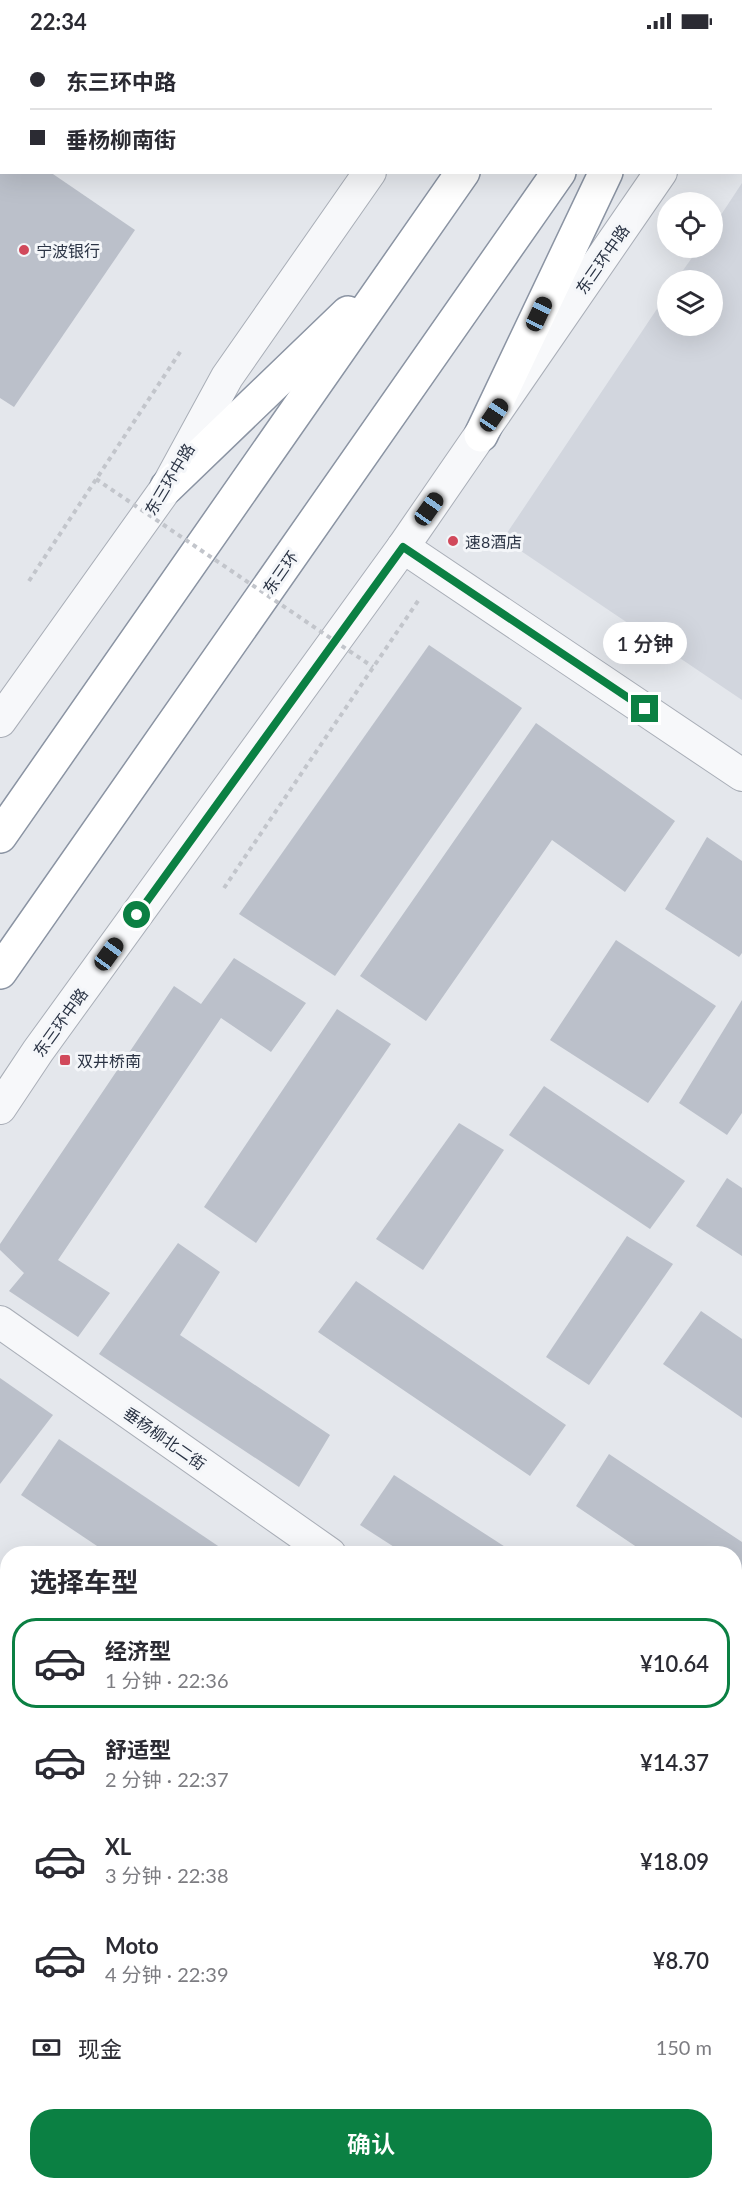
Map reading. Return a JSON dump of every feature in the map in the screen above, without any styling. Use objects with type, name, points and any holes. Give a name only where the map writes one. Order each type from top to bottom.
[{"type":"highway","points":[[0,836],[462,174]]},
{"type":"highway","name":"东三环","points":[[0,972],[558,174]]},
{"type":"highway","points":[[481,435],[605,174]]},
{"type":"highway","points":[[167,487],[401,261]]},
{"type":"street","name":"东三环中路","points":[[0,721],[167,487],[226,377],[369,174]]},
{"type":"street","name":"东三环中路","points":[[0,1108],[38,1051],[403,547],[660,174]]},
{"type":"street","points":[[403,547],[742,775]]},
{"type":"street","name":"垂杨柳北二街","points":[[0,1322],[319,1546]]},
{"type":"path","points":[[29,580],[182,349]]},
{"type":"path","points":[[96,479],[374,667]]},
{"type":"path","points":[[224,888],[418,601]]},
{"type":"shaded area","points":[[742,183],[742,700],[503,539],[657,309],[657,336],[723,336],[723,270],[683,270],[692,258],[723,258],[723,212]]},
{"type":"building","points":[[0,174],[53,174],[135,230],[14,407],[0,398]]},
{"type":"building","points":[[429,645],[522,708],[335,976],[239,914]]},
{"type":"building","points":[[536,723],[675,821],[625,892],[552,840],[426,1021],[360,976]]},
{"type":"building","points":[[707,837],[742,861],[742,953],[739,957],[665,909]]},
{"type":"building","points":[[616,940],[716,1006],[648,1103],[550,1040]]},
{"type":"building","points":[[234,958],[306,1003],[271,1052],[221,1018],[58,1260],[110,1293],[78,1337],[9,1291],[24,1273],[0,1250],[0,1244],[174,986],[201,1004]]},
{"type":"building","points":[[742,1000],[742,1113],[727,1135],[679,1103]]},
{"type":"building","points":[[337,1009],[391,1044],[256,1243],[204,1207]]},
{"type":"building","points":[[544,1086],[685,1181],[650,1229],[509,1135]]},
{"type":"building","points":[[459,1123],[504,1150],[423,1270],[376,1239]]},
{"type":"building","points":[[727,1178],[742,1188],[742,1256],[696,1226]]},
{"type":"building","points":[[627,1236],[673,1264],[589,1385],[546,1357]]},
{"type":"building","points":[[178,1243],[220,1272],[180,1335],[330,1435],[299,1487],[99,1354]]},
{"type":"building","points":[[356,1281],[566,1425],[530,1476],[318,1332]]},
{"type":"building","points":[[701,1311],[742,1339],[742,1418],[663,1364]]},
{"type":"building","points":[[0,1378],[53,1415],[0,1484]]},
{"type":"building","points":[[59,1439],[218,1546],[97,1546],[21,1495]]},
{"type":"building","points":[[609,1454],[742,1542],[742,1546],[635,1546],[576,1506]]},
{"type":"building","points":[[394,1475],[504,1546],[393,1546],[360,1525]]},
{"type":"place","name":"宁波银行","points":[[24,250]]},
{"type":"place","name":"速8酒店","points":[[453,541]]},
{"type":"place","name":"双井桥南","points":[[65,1060]]},
{"type":"route","points":[[137,915],[403,547],[645,709]]}]
